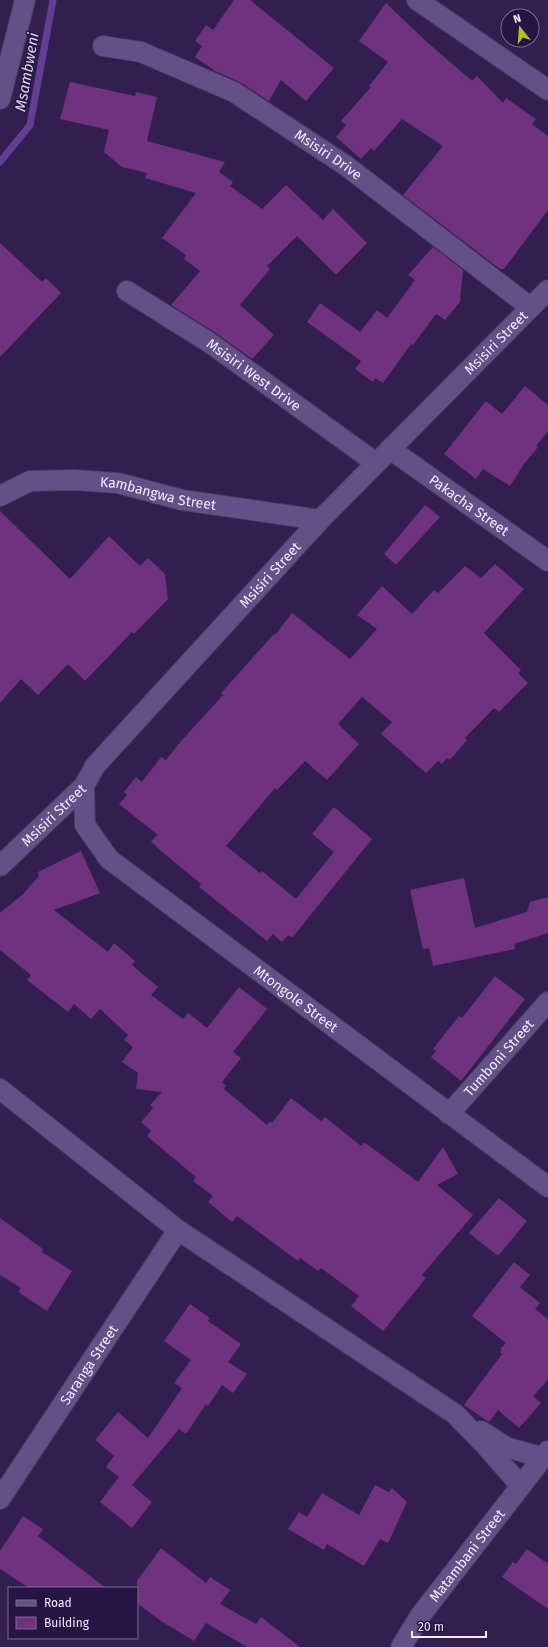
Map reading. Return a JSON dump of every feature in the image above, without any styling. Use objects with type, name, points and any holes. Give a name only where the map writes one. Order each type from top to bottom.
[{"type":"street","points":[[0,98],[25,0]]},
{"type":"street","points":[[417,0],[548,90]]},
{"type":"street","name":"Msisiri Drive","points":[[104,46],[141,52],[234,92],[345,165],[530,306]]},
{"type":"street","name":"Msisiri Street","points":[[0,866],[84,786],[95,766],[320,520],[530,306],[548,290]]},
{"type":"street","name":"Msisiri West Drive","points":[[128,291],[210,343],[376,463]]},
{"type":"street","name":"Pakacha Street","points":[[390,449],[548,561]]},
{"type":"street","name":"Kambangwa Street","points":[[0,496],[30,481],[74,480],[118,483],[182,500],[320,520]]},
{"type":"street","name":"Mtongole Street","points":[[84,786],[85,825],[109,859],[548,1187]]},
{"type":"street","name":"Tumboni Street","points":[[449,1114],[548,1002]]},
{"type":"street","points":[[0,1089],[178,1230],[506,1447],[546,1454]]},
{"type":"street","name":"Saranga Street","points":[[0,1499],[178,1230]]},
{"type":"street","points":[[454,1414],[485,1445],[521,1486]]},
{"type":"street","name":"Matambani Street","points":[[401,1647],[420,1616],[546,1454]]},
{"type":"building","points":[[234,0],[250,0],[334,68],[306,101],[281,80],[269,101],[240,82],[215,71],[195,57],[202,46],[195,41],[206,25],[213,30]]},
{"type":"building","points":[[386,3],[428,43],[472,81],[477,76],[503,103],[506,98],[536,119],[532,124],[548,136],[548,210],[504,269],[500,269],[403,195],[443,146],[402,119],[374,151],[371,148],[361,159],[336,137],[346,125],[341,121],[371,87],[369,86],[388,62],[359,41]]},
{"type":"building","points":[[70,82],[135,96],[136,92],[157,97],[147,141],[225,162],[219,172],[233,182],[230,186],[262,209],[286,185],[323,220],[333,209],[367,243],[336,275],[297,236],[267,266],[270,269],[240,305],[274,335],[252,359],[216,333],[171,305],[200,271],[184,259],[186,255],[162,238],[196,193],[145,178],[147,173],[122,167],[104,152],[109,130],[60,119]]},
{"type":"building","points":[[0,243],[42,282],[46,278],[61,293],[0,357]]},
{"type":"building","points":[[433,247],[463,270],[460,302],[445,320],[436,314],[413,345],[411,344],[383,383],[375,378],[373,382],[355,369],[361,361],[307,322],[320,303],[360,332],[377,310],[387,318],[415,280],[408,275]]},
{"type":"building","points":[[525,386],[548,405],[548,431],[536,446],[538,447],[524,464],[510,486],[483,469],[476,479],[444,454],[486,401],[502,414]]},
{"type":"building","points":[[425,505],[440,517],[396,565],[384,554]]},
{"type":"building","points":[[0,511],[70,579],[109,536],[140,566],[148,558],[165,574],[168,599],[134,634],[132,632],[85,681],[68,664],[38,695],[21,679],[0,703]]},
{"type":"building","points":[[495,564],[524,589],[484,633],[521,670],[518,673],[528,683],[499,712],[494,708],[465,738],[467,740],[450,760],[447,758],[442,764],[438,761],[426,773],[381,734],[392,722],[362,697],[338,724],[359,744],[327,780],[305,761],[277,790],[275,788],[226,846],[260,873],[262,871],[296,899],[334,852],[312,834],[334,807],[372,839],[292,938],[288,935],[282,942],[273,934],[267,941],[199,887],[201,884],[151,841],[158,835],[119,804],[127,795],[124,792],[136,777],[142,782],[161,757],[166,760],[223,695],[221,693],[274,634],[275,635],[292,613],[350,659],[377,629],[357,615],[382,586],[412,614],[434,590],[438,593],[465,566],[481,578]]},
{"type":"building","points":[[81,851],[100,893],[54,910],[108,952],[114,943],[135,961],[132,965],[158,987],[151,995],[183,1019],[188,1013],[207,1028],[239,987],[267,1009],[233,1052],[241,1058],[222,1082],[226,1086],[224,1089],[267,1125],[270,1121],[272,1123],[291,1098],[321,1121],[325,1117],[361,1146],[364,1142],[418,1182],[443,1147],[458,1174],[437,1185],[473,1215],[422,1275],[426,1278],[383,1331],[351,1306],[359,1296],[321,1268],[318,1271],[300,1258],[298,1261],[237,1216],[232,1222],[208,1202],[213,1196],[193,1181],[196,1177],[147,1136],[151,1131],[141,1122],[153,1108],[150,1105],[162,1092],[136,1089],[138,1073],[122,1062],[133,1047],[124,1040],[128,1035],[100,1009],[91,1019],[74,1004],[68,1012],[27,980],[31,975],[0,950],[0,913],[22,895],[39,876],[38,872]]},
{"type":"building","points":[[464,878],[475,928],[527,912],[530,902],[548,897],[548,933],[514,944],[515,949],[433,966],[429,948],[423,949],[410,890]]},
{"type":"building","points":[[495,976],[525,999],[461,1081],[431,1057],[436,1051],[433,1049],[459,1016],[462,1018]]},
{"type":"building","points":[[499,1198],[527,1221],[498,1256],[469,1233]]},
{"type":"building","points":[[0,1218],[43,1249],[42,1252],[72,1271],[47,1311],[18,1292],[21,1288],[0,1275]]},
{"type":"building","points":[[514,1262],[530,1275],[520,1287],[540,1303],[535,1309],[548,1319],[548,1380],[533,1396],[541,1403],[519,1428],[498,1410],[489,1422],[464,1405],[502,1354],[500,1352],[502,1350],[500,1349],[506,1343],[472,1316]]},
{"type":"building","points":[[190,1304],[210,1318],[208,1321],[241,1344],[228,1362],[247,1374],[233,1393],[222,1385],[208,1406],[206,1404],[186,1434],[179,1429],[132,1485],[152,1502],[132,1528],[100,1502],[119,1477],[106,1467],[114,1456],[95,1440],[118,1412],[148,1438],[182,1388],[174,1383],[191,1360],[164,1341]]},
{"type":"building","points":[[375,1485],[389,1492],[392,1488],[407,1502],[388,1543],[380,1539],[364,1566],[327,1544],[324,1550],[288,1529],[299,1512],[307,1517],[322,1493],[359,1515]]},
{"type":"building","points":[[23,1516],[43,1529],[38,1536],[105,1587],[27,1587],[0,1569],[0,1551]]},
{"type":"building","points":[[161,1548],[206,1583],[210,1577],[230,1590],[220,1604],[256,1624],[261,1617],[300,1647],[247,1647],[206,1623],[194,1641],[161,1621],[138,1604],[137,1581]]},
{"type":"building","points":[[527,1549],[548,1564],[548,1609],[502,1577],[513,1562],[516,1564]]},
{"type":"waterway","name":"Msambweni","points":[[0,162],[30,125],[53,0]]}]
